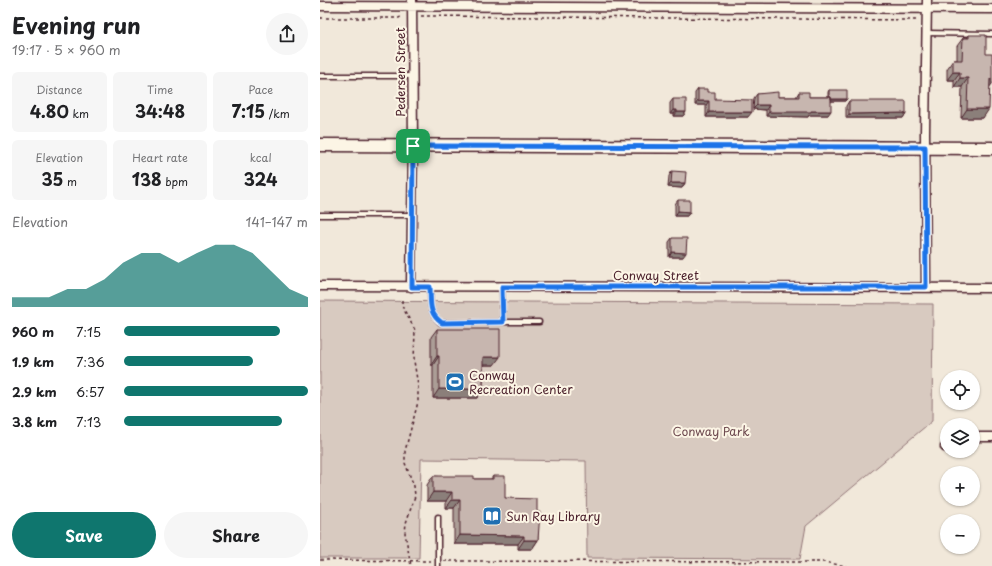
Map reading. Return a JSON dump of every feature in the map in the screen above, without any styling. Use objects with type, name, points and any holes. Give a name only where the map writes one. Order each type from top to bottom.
[{"type":"street","points":[[320,6],[412,3],[926,4],[992,9]]},
{"type":"street","name":"Pedersen Street","points":[[412,3],[412,287]]},
{"type":"street","points":[[926,4],[926,287]]},
{"type":"street","points":[[320,145],[992,148]]},
{"type":"street","name":"Conway Street","points":[[320,286],[992,288]]},
{"type":"street","points":[[980,437],[992,437]]},
{"type":"lane","points":[[925,33],[992,34]]},
{"type":"lane","points":[[320,76],[412,76]]},
{"type":"lane","points":[[320,215],[411,216]]},
{"type":"lane","points":[[430,287],[431,310],[434,317],[442,323],[539,322]]},
{"type":"lane","points":[[502,287],[503,322]]},
{"type":"lane","points":[[438,518],[438,564]]},
{"type":"path","points":[[320,18],[399,18],[402,16]]},
{"type":"path","points":[[420,16],[431,18],[916,20]]},
{"type":"path","points":[[402,300],[402,306],[415,330],[414,360],[418,386],[418,402],[405,451],[405,463],[414,486],[415,496],[406,523],[405,533],[411,566]]},
{"type":"path","points":[[320,560],[410,560],[438,564],[822,562],[846,566]]},
{"type":"green space","name":"Conway Park","points":[[320,301],[933,304],[932,421],[806,526],[800,559],[587,558],[586,461],[421,459],[419,558],[320,558]]},
{"type":"building","points":[[969,35],[986,35],[986,54],[992,54],[992,79],[990,79],[989,109],[967,109],[968,78],[960,78],[960,72],[953,72],[953,60],[962,60],[963,38],[969,38]]},
{"type":"building","points":[[698,89],[707,89],[707,92],[715,92],[715,99],[752,100],[752,112],[709,112],[709,101],[698,101]]},
{"type":"building","points":[[829,90],[847,90],[847,99],[831,99],[831,97],[829,97]]},
{"type":"building","points":[[778,92],[778,97],[799,97],[799,92],[809,92],[809,97],[831,97],[831,111],[769,112],[769,105],[757,105],[757,94]]},
{"type":"building","points":[[673,99],[686,99],[686,112],[677,112],[677,110],[673,110]]},
{"type":"building","points":[[849,101],[906,101],[906,113],[849,114]]},
{"type":"building","points":[[672,171],[686,172],[685,183],[671,183]]},
{"type":"building","points":[[678,200],[690,200],[690,212],[678,211]]},
{"type":"building","points":[[672,238],[687,238],[686,253],[672,252]]},
{"type":"building","name":"Conway Recreation Center","points":[[437,329],[500,329],[500,357],[483,357],[483,389],[439,389]]},
{"type":"building","name":"Sun Ray Library","points":[[433,476],[474,476],[474,479],[493,479],[493,476],[505,476],[505,498],[537,499],[537,512],[540,512],[538,540],[524,540],[524,536],[460,535],[460,500],[452,500],[452,492],[433,492]]},
{"type":"place","name":"Conway Recreation Center","points":[[455,382]]},
{"type":"place","name":"Sun Ray Library","points":[[492,516]]},
{"type":"route","points":[[413,146],[925,147],[926,287],[502,287],[503,322],[442,323],[434,317],[431,310],[430,287],[412,287],[411,216],[413,146]]}]
